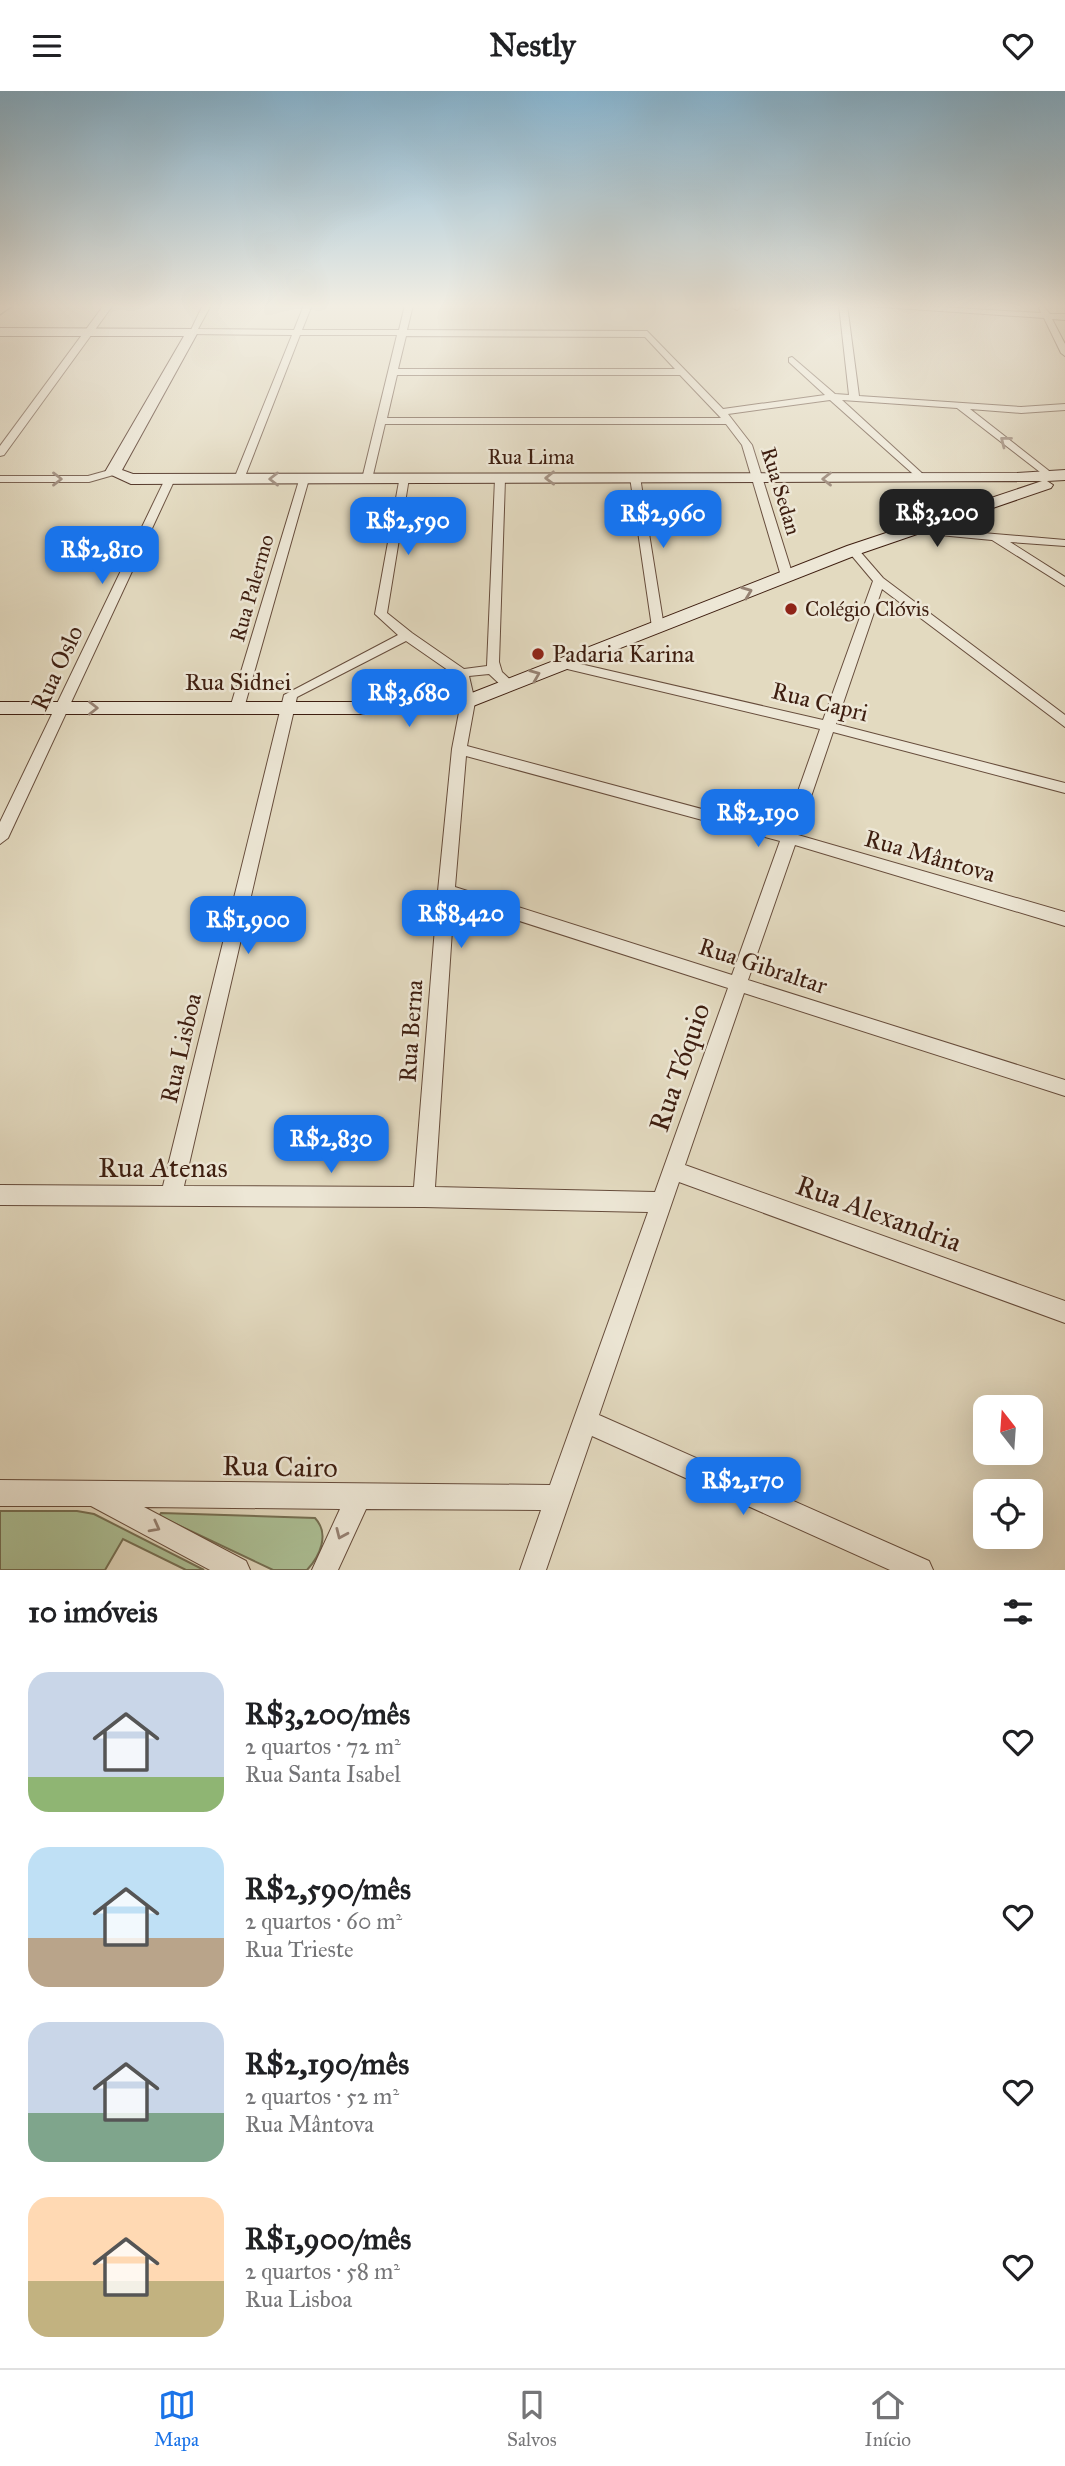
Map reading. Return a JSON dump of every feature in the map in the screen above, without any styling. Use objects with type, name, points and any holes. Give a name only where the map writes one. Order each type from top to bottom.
[{"type":"main road","points":[[113,472],[168,374]]},
{"type":"main road","name":"Rua Lima","points":[[113,472],[131,479],[1017,478]]},
{"type":"main road","points":[[1017,478],[1028,483],[1049,478]]},
{"type":"main road","name":"Rua Sidnei","points":[[0,708],[425,708],[468,702],[853,550],[1049,478]]},
{"type":"street","points":[[0,453],[59,374]]},
{"type":"street","points":[[239,479],[281,374]]},
{"type":"street","points":[[367,479],[394,374]]},
{"type":"street","name":"Rua Sedan","points":[[685,374],[729,421],[747,445],[787,576]]},
{"type":"street","points":[[808,374],[921,478]]},
{"type":"street","points":[[852,374],[854,398]]},
{"type":"street","points":[[821,386],[853,386]]},
{"type":"street","points":[[721,412],[834,397],[1028,410],[1064,408]]},
{"type":"street","points":[[960,406],[1049,478]]},
{"type":"street","points":[[382,421],[729,421]]},
{"type":"street","name":"Rua Lima","points":[[0,480],[89,479],[113,472]]},
{"type":"street","points":[[635,477],[658,627]]},
{"type":"street","points":[[404,478],[381,614],[407,636],[461,673],[494,669]]},
{"type":"street","name":"Rua Oslo","points":[[0,838],[64,708],[170,479]]},
{"type":"street","name":"Rua Palermo","points":[[237,708],[304,479]]},
{"type":"street","points":[[500,479],[494,669],[509,685]]},
{"type":"street","points":[[946,518],[954,530],[966,535]]},
{"type":"street","points":[[912,530],[1065,543]]},
{"type":"street","points":[[995,537],[1065,583]]},
{"type":"street","points":[[853,550],[879,581],[1065,722]]},
{"type":"street","name":"Rua Tóquio","points":[[533,1570],[879,581]]},
{"type":"street","points":[[287,708],[291,695],[407,636]]},
{"type":"street","name":"Rua Capri","points":[[563,664],[828,726],[1065,788]]},
{"type":"street","points":[[461,673],[468,702]]},
{"type":"street","name":"Rua Berna","points":[[424,1197],[446,891],[459,749],[468,702]]},
{"type":"street","name":"Rua Lisboa","points":[[171,1195],[287,708]]},
{"type":"street","name":"Rua Mântova","points":[[459,749],[789,838],[1065,919]]},
{"type":"street","name":"Rua Gibraltar","points":[[446,891],[1065,1088]]},
{"type":"street","name":"Rua Alexandria","points":[[673,1170],[1065,1312]]},
{"type":"street","name":"Rua Atenas","points":[[0,1195],[424,1197],[662,1202]]},
{"type":"street","points":[[585,1421],[920,1570]]},
{"type":"street","name":"Rua Cairo","points":[[0,1493],[357,1499],[558,1498]]},
{"type":"street","points":[[95,1495],[237,1570]]},
{"type":"street","points":[[325,1570],[357,1499]]},
{"type":"green space","points":[[0,1511],[77,1511],[94,1514],[204,1570],[186,1570],[123,1539],[105,1570],[0,1570]]},
{"type":"green space","points":[[161,1513],[315,1518],[322,1531],[321,1545],[307,1570],[273,1570],[159,1516]]},
{"type":"place","name":"Colégio Clóvis","points":[[791,609]]},
{"type":"place","name":"Padaria Karina","points":[[538,654]]}]
